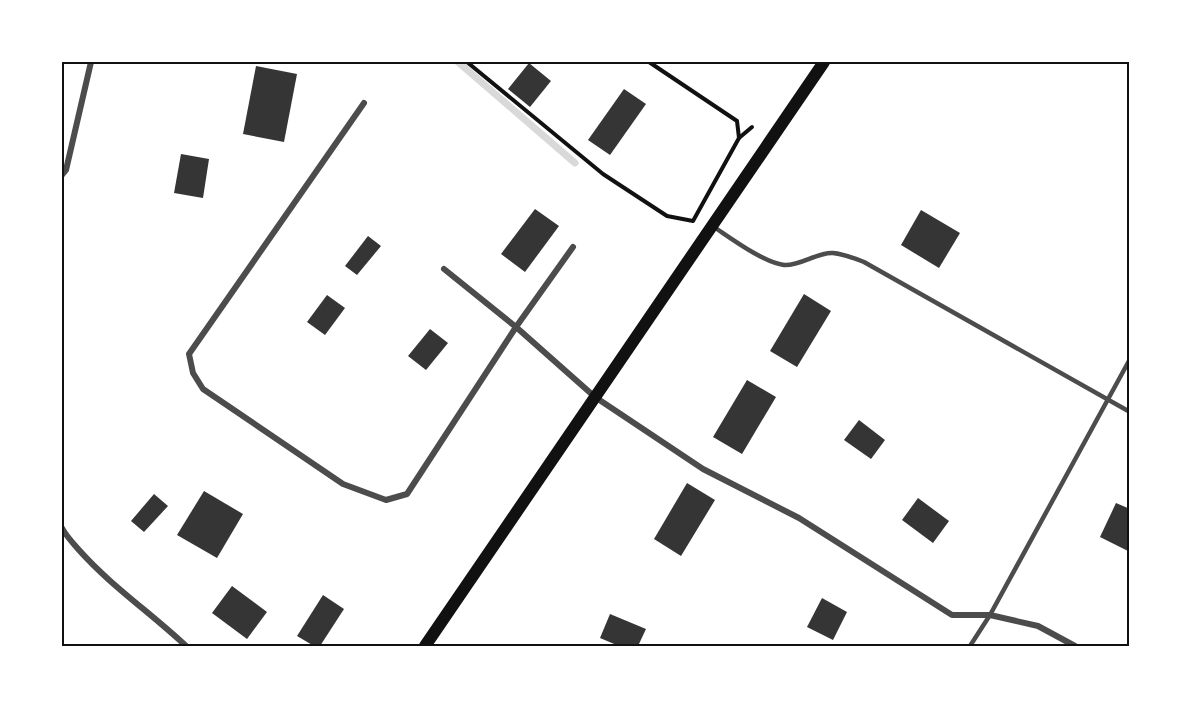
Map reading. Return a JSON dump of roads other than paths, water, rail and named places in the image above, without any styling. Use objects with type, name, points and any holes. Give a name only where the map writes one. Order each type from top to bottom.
[{"type":"main road","points":[[425,646],[824,62]]},
{"type":"street","points":[[63,171],[91,62]]},
{"type":"street","points":[[364,103],[189,354],[193,373],[203,389],[343,484],[386,501],[407,494],[516,327],[573,247]]},
{"type":"street","points":[[444,269],[516,327],[595,397],[703,469],[799,519],[952,615],[990,615],[1038,626],[1075,646]]},
{"type":"street","points":[[62,528],[89,561],[111,582],[186,646]]},
{"type":"lane","points":[[712,226],[765,258],[783,265],[795,264],[831,253],[848,255],[864,262],[1130,412]]},
{"type":"lane","points":[[970,646],[990,615],[1130,359]]},
{"type":"waterway","points":[[458,62],[575,163]]}]
